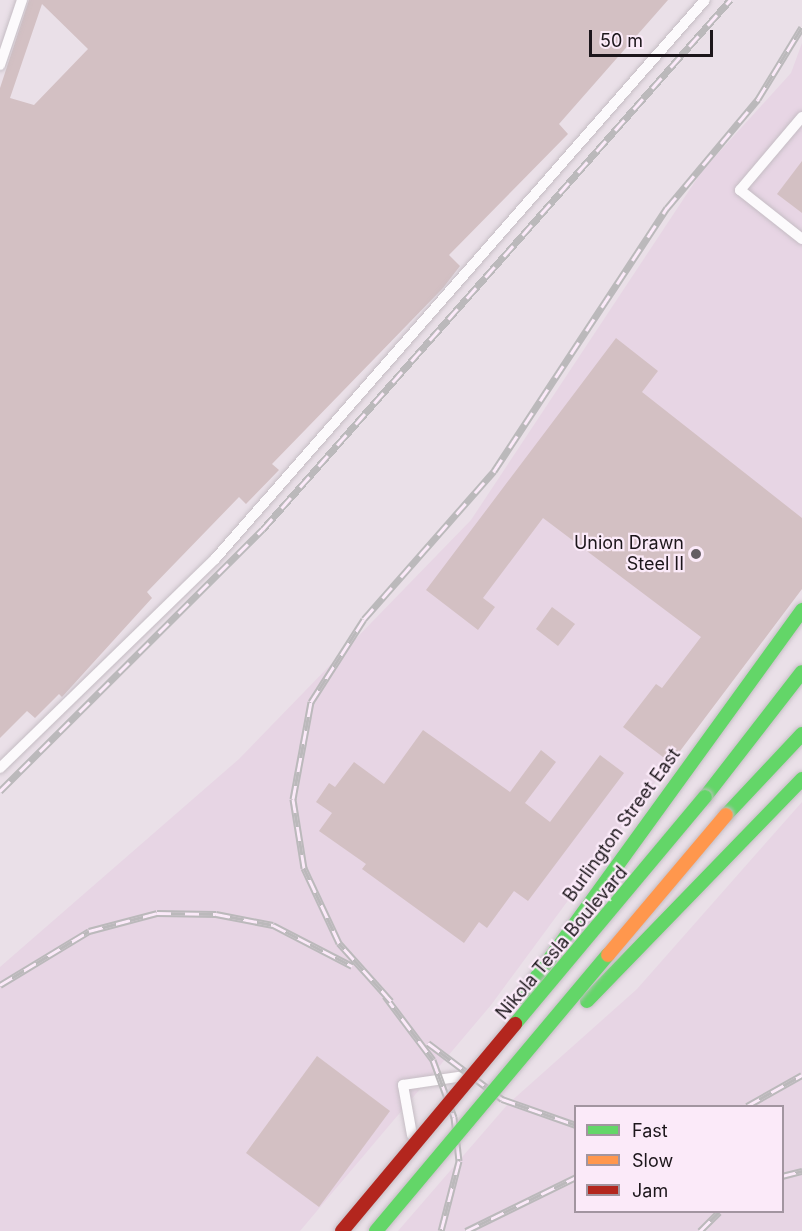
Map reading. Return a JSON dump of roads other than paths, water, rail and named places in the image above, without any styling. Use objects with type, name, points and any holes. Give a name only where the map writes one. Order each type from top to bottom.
[{"type":"main road","name":"Burlington Street East","points":[[341,1231],[478,1063],[604,880],[802,610]]},
{"type":"main road","name":"Nikola Tesla Boulevard","points":[[341,1231],[705,797],[802,672]]},
{"type":"main road","points":[[375,1231],[726,815],[802,734]]},
{"type":"main road","points":[[375,1231],[491,1099],[802,779]]},
{"type":"lane","points":[[0,65],[22,0]]},
{"type":"lane","points":[[0,768],[215,559],[705,0]]},
{"type":"lane","points":[[802,117],[740,190],[802,239]]},
{"type":"lane","points":[[604,880],[662,925]]},
{"type":"lane","points":[[411,1147],[403,1085],[443,1082],[478,1063]]},
{"type":"railway","points":[[0,791],[263,529],[730,0]]},
{"type":"railway","points":[[391,1001],[339,943],[304,868],[293,799],[311,702],[364,619],[494,471],[667,208],[758,99],[802,27]]},
{"type":"railway","points":[[0,985],[89,931],[157,913],[216,914],[273,925],[352,966]]},
{"type":"railway","points":[[385,996],[433,1060],[454,1117],[459,1161],[441,1231]]},
{"type":"railway","points":[[428,1043],[502,1099],[574,1124]]},
{"type":"railway","points":[[749,1105],[802,1075]]},
{"type":"railway","points":[[784,1176],[802,1171]]},
{"type":"railway","points":[[466,1231],[574,1178]]},
{"type":"railway","points":[[700,1231],[718,1213]]},
{"type":"place","name":"Union Drawn Steel II","points":[[696,554]]}]
